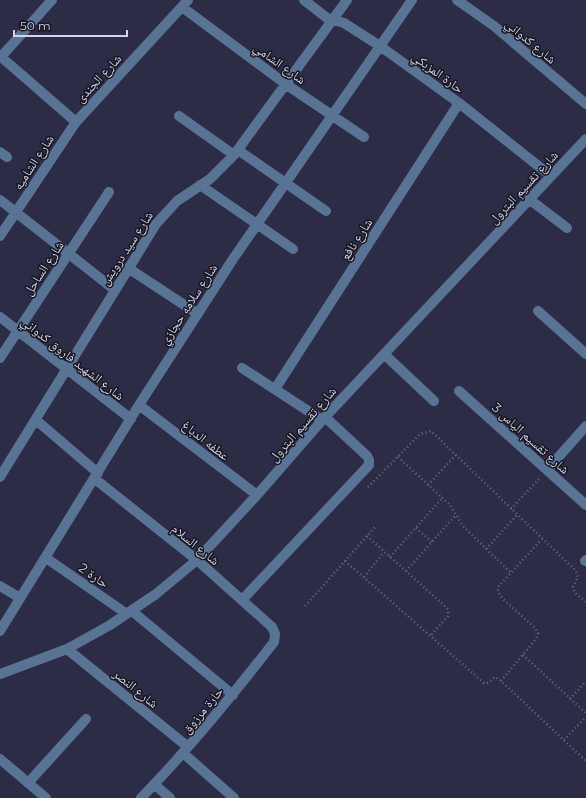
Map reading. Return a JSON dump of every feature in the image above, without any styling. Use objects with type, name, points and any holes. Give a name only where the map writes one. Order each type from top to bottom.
[{"type":"street","points":[[52,0],[1,57],[76,122]]},
{"type":"street","name":"حارة المزبكي","points":[[304,0],[321,14],[333,20],[344,23],[380,46],[459,103],[550,176]]},
{"type":"street","name":"شارع سيد درويش","points":[[0,477],[162,215],[177,201],[218,172],[236,153],[287,85],[347,0]]},
{"type":"street","name":"شارع سلامه حجازي","points":[[0,631],[139,405],[198,314],[257,224],[412,0]]},
{"type":"street","name":"شارع كدواني","points":[[457,0],[494,26],[586,104]]},
{"type":"street","name":"شارع الشامي","points":[[185,3],[287,85],[364,137]]},
{"type":"street","name":"شارع الجندى","points":[[76,122],[185,3]]},
{"type":"street","name":"شارع نافع","points":[[275,389],[459,103]]},
{"type":"street","points":[[179,116],[236,153],[286,182],[326,211]]},
{"type":"street","name":"شارع الشاميه","points":[[0,236],[76,122]]},
{"type":"street","name":"شارع تقسيم البترول","points":[[0,674],[68,648],[130,612],[197,560],[258,496],[323,419],[586,139]]},
{"type":"street","points":[[200,185],[293,250]]},
{"type":"street","name":"شارع الساحل","points":[[0,358],[109,192]]},
{"type":"street","points":[[529,199],[566,228]]},
{"type":"street","points":[[0,200],[115,290]]},
{"type":"street","points":[[128,268],[198,314]]},
{"type":"street","points":[[538,311],[586,354]]},
{"type":"street","name":"شارع الشهيد فاروق كدواني","points":[[0,317],[131,419]]},
{"type":"street","points":[[384,354],[434,401]]},
{"type":"street","points":[[242,368],[323,419],[369,458],[369,464],[242,600]]},
{"type":"street","name":"شارع تقسيم الياس 3","points":[[459,391],[586,505]]},
{"type":"street","name":"عطفه الدباغ","points":[[139,405],[258,496]]},
{"type":"street","name":"شارع السلام","points":[[36,420],[96,476],[197,560],[242,600],[272,627],[275,634]]},
{"type":"street","points":[[547,470],[586,426]]},
{"type":"street","name":"حارة 2","points":[[46,558],[130,612],[233,695]]},
{"type":"street","points":[[0,586],[20,598]]},
{"type":"street","name":"حارة مرزوق","points":[[141,798],[186,750],[233,695],[274,642],[275,634]]},
{"type":"street","name":"شارع النصر","points":[[68,648],[186,750],[234,798]]},
{"type":"street","points":[[28,783],[86,719]]},
{"type":"street","points":[[0,759],[46,798]]},
{"type":"street","points":[[154,784],[170,798]]},
{"type":"path","points":[[362,492],[420,434],[427,430],[434,434],[510,509],[576,571],[578,577],[573,590],[586,602]]},
{"type":"path","points":[[428,485],[456,455]]},
{"type":"path","points":[[398,456],[450,505],[463,526],[511,573]]},
{"type":"path","points":[[510,509],[547,470]]},
{"type":"path","points":[[390,557],[442,498]]},
{"type":"path","points":[[406,572],[456,515]]},
{"type":"path","points":[[486,549],[517,515]]},
{"type":"path","points":[[305,606],[376,526]]},
{"type":"path","points":[[416,528],[432,542]]},
{"type":"path","points":[[367,536],[448,609],[448,616],[431,636]]},
{"type":"path","points":[[501,681],[536,639],[538,633],[534,627],[503,599],[498,592],[498,587],[542,539]]},
{"type":"path","points":[[364,577],[384,552]]},
{"type":"path","points":[[345,561],[484,683],[488,683],[495,677],[501,681],[586,761]]},
{"type":"path","points":[[523,655],[586,713]]},
{"type":"path","points":[[570,699],[586,681]]},
{"type":"path","points":[[564,740],[586,717]]}]
